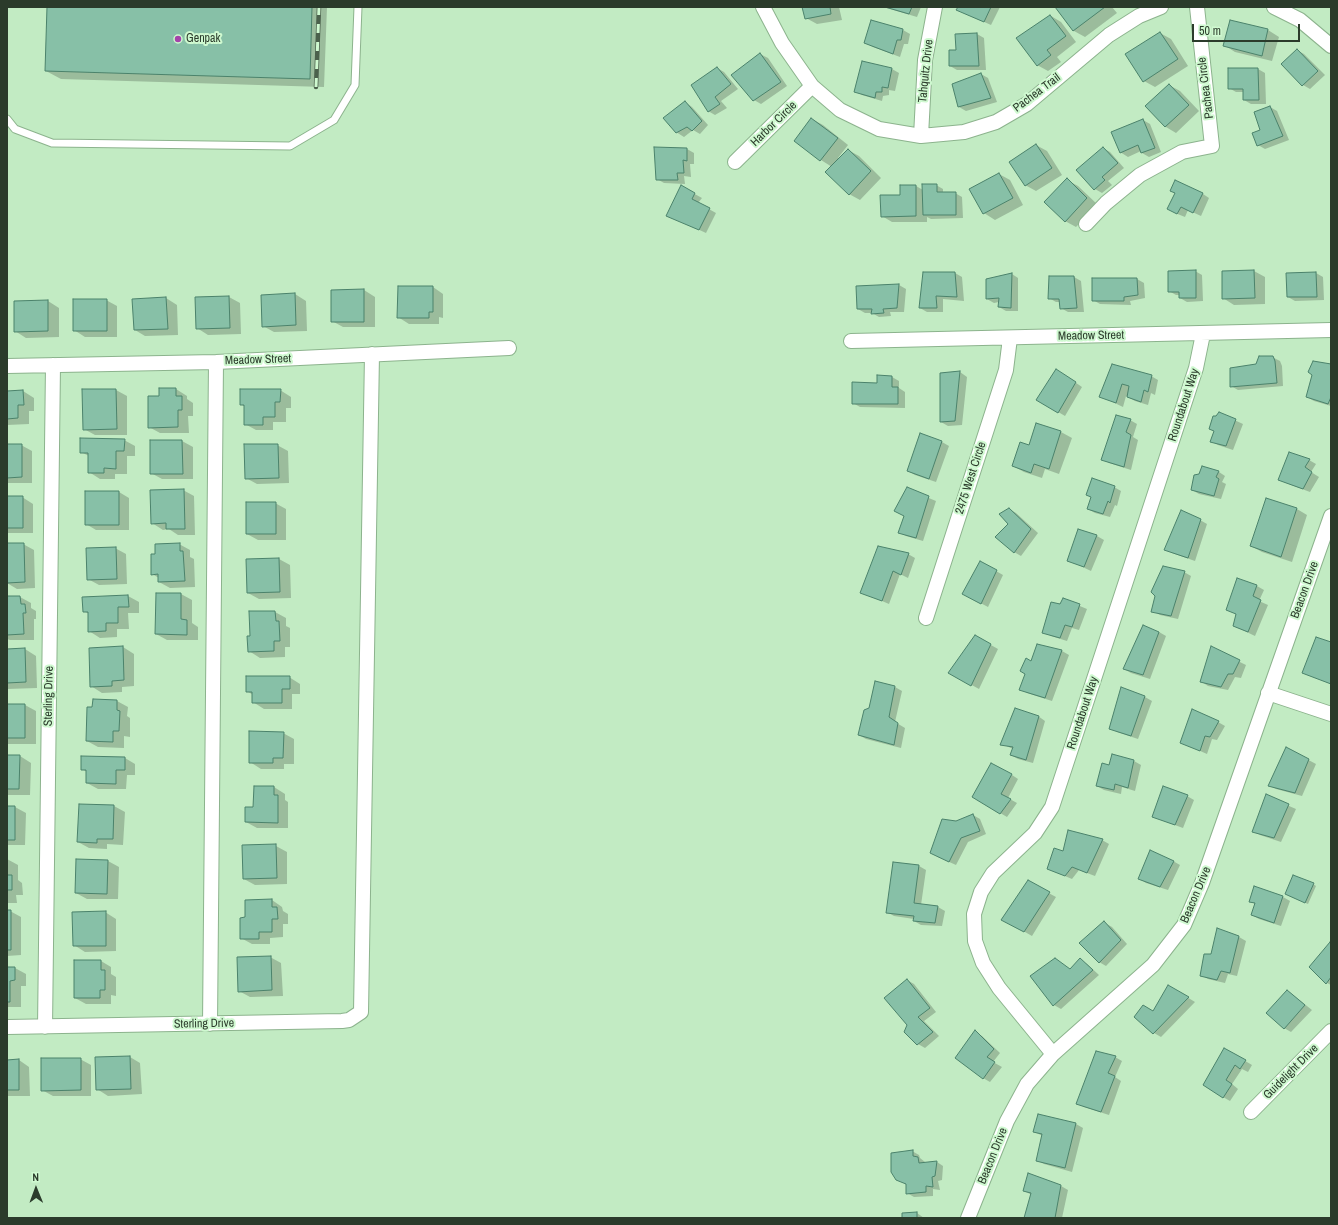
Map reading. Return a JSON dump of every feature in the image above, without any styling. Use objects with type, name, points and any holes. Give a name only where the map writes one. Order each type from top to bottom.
[{"type":"street","name":"Pachea Trail","points":[[763,7],[782,43],[812,86],[840,110],[880,129],[921,136],[964,132],[996,122],[1027,104],[1109,35],[1139,16],[1161,7]]},
{"type":"street","name":"Tahquitz Drive","points":[[921,136],[925,60],[935,7]]},
{"type":"street","name":"Pachea Circle","points":[[1086,224],[1106,203],[1140,175],[1182,152],[1212,146],[1197,7]]},
{"type":"street","points":[[1274,7],[1300,20],[1327,41],[1331,46]]},
{"type":"street","name":"Harbor Circle","points":[[735,162],[812,86]]},
{"type":"street","name":"Meadow Street","points":[[852,341],[1331,330]]},
{"type":"street","name":"Roundabout Way","points":[[1053,1054],[998,988],[983,963],[974,940],[974,914],[981,892],[993,873],[1035,833],[1052,807],[1196,368],[1203,334]]},
{"type":"street","name":"2475 West Circle","points":[[926,618],[1006,370],[1010,338]]},
{"type":"street","name":"Meadow Street","points":[[7,366],[216,362],[509,348]]},
{"type":"street","name":"Sterling Drive","points":[[7,1027],[342,1021],[349,1020],[361,1012],[372,354]]},
{"type":"street","points":[[210,1024],[216,362]]},
{"type":"street","name":"Sterling Drive","points":[[45,1026],[52,365]]},
{"type":"street","name":"Beacon Drive","points":[[968,1218],[1007,1121],[1027,1084],[1053,1054],[1153,965],[1184,925],[1202,883],[1331,516]]},
{"type":"street","points":[[1268,693],[1331,714]]},
{"type":"street","name":"Guidelight Drive","points":[[1251,1112],[1331,1031]]},
{"type":"lane","points":[[7,119],[15,130],[52,143],[290,146],[334,120],[355,85],[358,7]]},
{"type":"building","name":"Genpak","points":[[47,7],[312,7],[310,79],[45,71]]},
{"type":"building","points":[[802,7],[830,7],[831,14],[805,19]]},
{"type":"building","points":[[885,7],[912,7],[909,14]]},
{"type":"building","points":[[958,7],[991,7],[984,22],[956,10]]},
{"type":"building","points":[[1055,7],[1105,7],[1073,31]]},
{"type":"building","points":[[1050,15],[1066,36],[1047,50],[1051,55],[1037,66],[1016,38]]},
{"type":"building","points":[[871,20],[903,29],[901,40],[897,40],[893,54],[864,43]]},
{"type":"building","points":[[1230,20],[1268,29],[1262,56],[1223,46]]},
{"type":"building","points":[[1160,32],[1178,59],[1143,82],[1125,54]]},
{"type":"building","points":[[977,33],[979,66],[949,66],[949,50],[956,50],[955,34]]},
{"type":"building","points":[[1297,49],[1318,71],[1302,86],[1281,64]]},
{"type":"building","points":[[760,53],[781,82],[753,101],[731,75]]},
{"type":"building","points":[[862,61],[892,68],[888,88],[882,87],[882,92],[876,92],[875,98],[854,92]]},
{"type":"building","points":[[717,67],[731,84],[715,97],[720,104],[708,112],[691,85]]},
{"type":"building","points":[[1228,68],[1258,68],[1259,100],[1243,100],[1243,89],[1228,89]]},
{"type":"building","points":[[981,73],[991,98],[958,107],[952,84]]},
{"type":"building","points":[[1169,84],[1189,105],[1165,127],[1145,106]]},
{"type":"building","points":[[685,101],[702,121],[692,131],[687,127],[676,133],[663,118]]},
{"type":"building","points":[[1270,106],[1283,136],[1257,146],[1252,133],[1260,130],[1254,112]]},
{"type":"building","points":[[811,118],[838,138],[820,161],[794,141]]},
{"type":"building","points":[[1143,119],[1155,148],[1141,153],[1138,145],[1120,153],[1111,132]]},
{"type":"building","points":[[1036,144],[1052,168],[1025,186],[1009,162]]},
{"type":"building","points":[[654,147],[687,148],[687,161],[683,160],[684,173],[677,173],[678,180],[656,180]]},
{"type":"building","points":[[1103,147],[1118,163],[1102,177],[1105,180],[1094,190],[1076,170]]},
{"type":"building","points":[[848,149],[871,171],[849,195],[825,172]]},
{"type":"building","points":[[999,173],[1013,198],[983,214],[969,189]]},
{"type":"building","points":[[1067,178],[1087,198],[1065,222],[1044,202]]},
{"type":"building","points":[[1175,180],[1203,193],[1193,213],[1181,207],[1177,214],[1167,209],[1175,193],[1170,191]]},
{"type":"building","points":[[922,184],[937,184],[937,192],[956,192],[956,215],[923,215]]},
{"type":"building","points":[[681,185],[695,193],[692,199],[710,208],[699,230],[666,216]]},
{"type":"building","points":[[900,185],[916,185],[916,216],[881,217],[880,195],[900,195]]},
{"type":"building","points":[[1196,270],[1196,298],[1179,298],[1179,292],[1168,292],[1168,271]]},
{"type":"building","points":[[1254,270],[1255,298],[1222,299],[1222,271]]},
{"type":"building","points":[[923,272],[955,272],[957,297],[936,296],[937,308],[919,308]]},
{"type":"building","points":[[1316,272],[1317,297],[1287,297],[1286,273]]},
{"type":"building","points":[[1012,273],[1011,308],[998,307],[999,298],[986,299],[986,279]]},
{"type":"building","points":[[1049,276],[1074,276],[1077,308],[1060,309],[1059,299],[1048,299]]},
{"type":"building","points":[[1092,278],[1137,278],[1138,295],[1124,297],[1124,301],[1092,301]]},
{"type":"building","points":[[899,284],[897,308],[883,309],[884,313],[871,314],[872,309],[857,309],[856,286]]},
{"type":"building","points":[[398,286],[433,286],[433,312],[429,312],[429,318],[397,318]]},
{"type":"building","points":[[364,289],[364,322],[331,322],[331,290]]},
{"type":"building","points":[[295,293],[296,325],[262,327],[261,295]]},
{"type":"building","points":[[229,296],[230,328],[196,329],[195,297]]},
{"type":"building","points":[[166,297],[168,329],[134,330],[132,299]]},
{"type":"building","points":[[73,299],[107,299],[107,331],[73,331]]},
{"type":"building","points":[[48,300],[48,331],[14,332],[14,301]]},
{"type":"building","points":[[1259,356],[1273,356],[1275,361],[1277,383],[1230,387],[1230,368],[1256,364]]},
{"type":"building","points":[[1313,361],[1331,364],[1331,397],[1328,404],[1306,397],[1312,375],[1308,372]]},
{"type":"building","points":[[1112,364],[1152,375],[1148,392],[1144,390],[1141,402],[1127,397],[1129,386],[1122,384],[1116,403],[1099,397]]},
{"type":"building","points":[[1056,369],[1076,382],[1058,413],[1036,400]]},
{"type":"building","points":[[960,371],[955,421],[940,422],[940,373]]},
{"type":"building","points":[[877,375],[892,376],[892,387],[898,387],[898,404],[852,404],[852,382],[877,383]]},
{"type":"building","points":[[159,388],[176,388],[176,396],[182,396],[182,410],[178,410],[178,427],[148,428],[148,396],[159,396]]},
{"type":"building","points":[[82,389],[116,389],[117,429],[83,430]]},
{"type":"building","points":[[240,389],[281,389],[280,402],[275,402],[275,417],[263,417],[263,425],[244,425],[244,405],[240,405]]},
{"type":"building","points":[[23,390],[24,405],[18,405],[18,418],[7,419],[7,391]]},
{"type":"building","points":[[1219,412],[1236,419],[1226,446],[1210,442],[1214,431],[1209,429],[1213,416],[1216,416]]},
{"type":"building","points":[[1116,415],[1131,419],[1126,432],[1131,435],[1124,467],[1101,460]]},
{"type":"building","points":[[1036,423],[1061,431],[1049,469],[1034,464],[1031,473],[1012,466],[1020,442],[1029,445]]},
{"type":"building","points":[[920,433],[942,441],[929,479],[907,471]]},
{"type":"building","points":[[80,438],[125,439],[124,451],[116,451],[116,469],[104,468],[104,473],[88,473],[88,453],[80,453]]},
{"type":"building","points":[[150,440],[182,440],[183,474],[150,474]]},
{"type":"building","points":[[7,444],[22,444],[22,477],[7,478]]},
{"type":"building","points":[[244,444],[278,444],[279,478],[245,479]]},
{"type":"building","points":[[1289,452],[1310,459],[1305,467],[1312,472],[1303,489],[1278,480]]},
{"type":"building","points":[[1202,466],[1219,471],[1216,477],[1219,479],[1214,496],[1191,490],[1194,475],[1199,474]]},
{"type":"building","points":[[1092,478],[1115,486],[1110,503],[1108,501],[1103,514],[1087,509],[1091,497],[1086,495]]},
{"type":"building","points":[[907,487],[929,496],[916,538],[898,533],[904,516],[894,511]]},
{"type":"building","points":[[184,489],[185,529],[166,529],[166,523],[151,524],[150,490]]},
{"type":"building","points":[[85,491],[119,491],[119,525],[85,525]]},
{"type":"building","points":[[7,496],[23,496],[23,528],[7,528]]},
{"type":"building","points":[[1266,498],[1297,508],[1281,557],[1250,546]]},
{"type":"building","points":[[246,502],[276,502],[276,534],[246,534]]},
{"type":"building","points":[[1009,508],[1031,529],[1014,553],[995,537],[1008,524],[999,514]]},
{"type":"building","points":[[1181,510],[1201,519],[1188,558],[1164,550]]},
{"type":"building","points":[[1078,529],[1097,535],[1084,567],[1067,561]]},
{"type":"building","points":[[7,543],[24,543],[25,582],[7,583]]},
{"type":"building","points":[[180,543],[180,551],[183,551],[185,581],[158,582],[158,574],[151,575],[151,554],[155,554],[155,544]]},
{"type":"building","points":[[878,546],[909,553],[901,575],[893,571],[882,601],[860,593]]},
{"type":"building","points":[[116,547],[117,579],[87,580],[86,548]]},
{"type":"building","points":[[279,558],[280,592],[247,593],[246,559]]},
{"type":"building","points":[[980,561],[997,570],[981,604],[962,594]]},
{"type":"building","points":[[1163,566],[1185,571],[1171,616],[1151,612],[1155,596],[1151,592]]},
{"type":"building","points":[[1237,578],[1257,585],[1253,596],[1261,600],[1248,632],[1233,626],[1236,614],[1226,610]]},
{"type":"building","points":[[156,593],[181,593],[181,619],[187,620],[187,635],[155,634]]},
{"type":"building","points":[[128,595],[129,607],[118,607],[118,623],[106,623],[106,631],[88,632],[88,612],[83,612],[82,597]]},
{"type":"building","points":[[7,596],[20,596],[21,604],[25,604],[26,613],[23,613],[24,634],[7,635]]},
{"type":"building","points":[[1063,598],[1080,604],[1072,627],[1065,625],[1060,638],[1042,633],[1051,602],[1060,604]]},
{"type":"building","points":[[249,611],[275,611],[276,621],[279,621],[280,641],[274,641],[274,651],[248,652],[247,636],[250,636]]},
{"type":"building","points":[[1143,625],[1159,632],[1143,675],[1123,669]]},
{"type":"building","points":[[975,635],[991,644],[971,686],[948,673]]},
{"type":"building","points":[[1316,637],[1331,642],[1331,684],[1302,673]]},
{"type":"building","points":[[1037,644],[1062,650],[1045,698],[1019,690],[1025,674],[1020,671],[1026,658],[1031,661]]},
{"type":"building","points":[[123,646],[124,680],[112,681],[112,686],[90,687],[89,648]]},
{"type":"building","points":[[1211,646],[1240,660],[1233,674],[1228,674],[1221,687],[1200,682]]},
{"type":"building","points":[[25,648],[26,682],[7,683],[7,649]]},
{"type":"building","points":[[246,676],[290,676],[290,689],[282,689],[282,703],[252,703],[252,692],[246,692]]},
{"type":"building","points":[[875,681],[895,686],[889,717],[898,723],[894,745],[858,735],[864,710],[869,708]]},
{"type":"building","points":[[1121,687],[1145,696],[1131,736],[1109,729]]},
{"type":"building","points":[[93,699],[117,700],[117,710],[120,711],[119,731],[113,731],[113,742],[86,741],[87,707],[92,707]]},
{"type":"building","points":[[7,704],[25,704],[25,738],[7,738]]},
{"type":"building","points":[[1015,708],[1039,716],[1026,760],[1010,755],[1013,747],[1000,745]]},
{"type":"building","points":[[1192,709],[1219,721],[1210,737],[1205,736],[1200,751],[1180,743]]},
{"type":"building","points":[[249,731],[284,732],[283,758],[273,758],[273,763],[249,763]]},
{"type":"building","points":[[1286,747],[1309,759],[1295,793],[1268,786]]},
{"type":"building","points":[[1112,754],[1134,760],[1128,788],[1115,784],[1114,790],[1096,786],[1102,763],[1109,765]]},
{"type":"building","points":[[7,755],[20,755],[19,789],[7,789]]},
{"type":"building","points":[[81,756],[125,757],[125,770],[116,770],[116,784],[86,783],[86,770],[81,770]]},
{"type":"building","points":[[991,763],[1012,774],[1001,794],[1011,799],[1000,814],[972,797]]},
{"type":"building","points":[[254,786],[274,786],[274,795],[278,795],[278,823],[245,822],[245,807],[253,807]]},
{"type":"building","points":[[1163,786],[1188,795],[1175,825],[1152,817]]},
{"type":"building","points":[[1266,794],[1289,804],[1274,838],[1252,832]]},
{"type":"building","points":[[79,804],[114,805],[113,839],[97,839],[97,843],[77,842]]},
{"type":"building","points":[[7,806],[15,806],[15,840],[7,840]]},
{"type":"building","points":[[973,814],[980,831],[961,838],[949,862],[930,853],[942,819],[956,821]]},
{"type":"building","points":[[1068,830],[1103,839],[1087,873],[1072,867],[1065,876],[1047,869],[1054,848],[1063,851]]},
{"type":"building","points":[[276,844],[277,878],[243,879],[242,845]]},
{"type":"building","points":[[1150,850],[1174,861],[1160,887],[1138,879]]},
{"type":"building","points":[[76,859],[108,860],[107,894],[75,893]]},
{"type":"building","points":[[893,862],[919,865],[914,903],[938,906],[935,923],[913,921],[914,916],[886,913]]},
{"type":"building","points":[[7,875],[12,875],[12,890],[7,890]]},
{"type":"building","points":[[1293,875],[1314,883],[1305,903],[1285,894]]},
{"type":"building","points":[[1028,880],[1050,892],[1024,932],[1001,920]]},
{"type":"building","points":[[1254,886],[1283,896],[1274,923],[1251,915],[1255,903],[1249,902]]},
{"type":"building","points":[[272,899],[272,907],[277,907],[278,919],[272,919],[272,932],[259,932],[259,939],[240,939],[240,918],[245,917],[245,900]]},
{"type":"building","points":[[7,910],[11,910],[11,950],[7,950]]},
{"type":"building","points":[[106,911],[106,946],[73,946],[72,912]]},
{"type":"building","points":[[1104,921],[1121,940],[1099,963],[1079,943]]},
{"type":"building","points":[[1217,928],[1239,936],[1230,973],[1221,971],[1217,980],[1200,976],[1204,954],[1211,954]]},
{"type":"building","points":[[1330,942],[1331,977],[1326,984],[1309,967]]},
{"type":"building","points":[[271,956],[272,990],[238,992],[237,957]]},
{"type":"building","points":[[1055,958],[1070,969],[1080,958],[1093,970],[1053,1006],[1030,976]]},
{"type":"building","points":[[74,960],[101,960],[101,970],[105,970],[105,990],[100,990],[100,998],[74,998]]},
{"type":"building","points":[[7,967],[15,967],[15,980],[10,981],[10,1002],[7,1002]]},
{"type":"building","points":[[907,979],[930,1008],[918,1017],[933,1032],[917,1045],[904,1032],[907,1025],[884,998]]},
{"type":"building","points":[[1168,985],[1189,997],[1153,1034],[1134,1017],[1143,1005],[1153,1011]]},
{"type":"building","points":[[1287,990],[1305,1005],[1284,1029],[1266,1013]]},
{"type":"building","points":[[975,1030],[994,1049],[987,1057],[995,1062],[983,1079],[955,1058]]},
{"type":"building","points":[[1224,1048],[1246,1060],[1240,1069],[1235,1065],[1226,1080],[1232,1084],[1223,1098],[1203,1085]]},
{"type":"building","points":[[1096,1051],[1116,1056],[1108,1073],[1115,1076],[1101,1112],[1076,1104]]},
{"type":"building","points":[[130,1056],[131,1089],[96,1090],[95,1057]]},
{"type":"building","points":[[41,1058],[81,1058],[81,1090],[41,1091]]},
{"type":"building","points":[[19,1059],[19,1090],[7,1090],[7,1060]]},
{"type":"building","points":[[1038,1114],[1076,1123],[1065,1168],[1036,1161],[1042,1134],[1033,1132]]},
{"type":"building","points":[[913,1150],[913,1156],[918,1157],[919,1163],[937,1161],[935,1176],[932,1177],[933,1187],[926,1186],[926,1192],[906,1194],[906,1184],[896,1180],[891,1172],[891,1153]]},
{"type":"building","points":[[1028,1173],[1061,1185],[1055,1218],[1024,1218],[1031,1193],[1023,1191]]},
{"type":"building","points":[[917,1212],[917,1218],[902,1218],[902,1213]]},
{"type":"railway","points":[[316,87],[319,7]]},
{"type":"place","name":"Genpak","points":[[178,39]]}]
